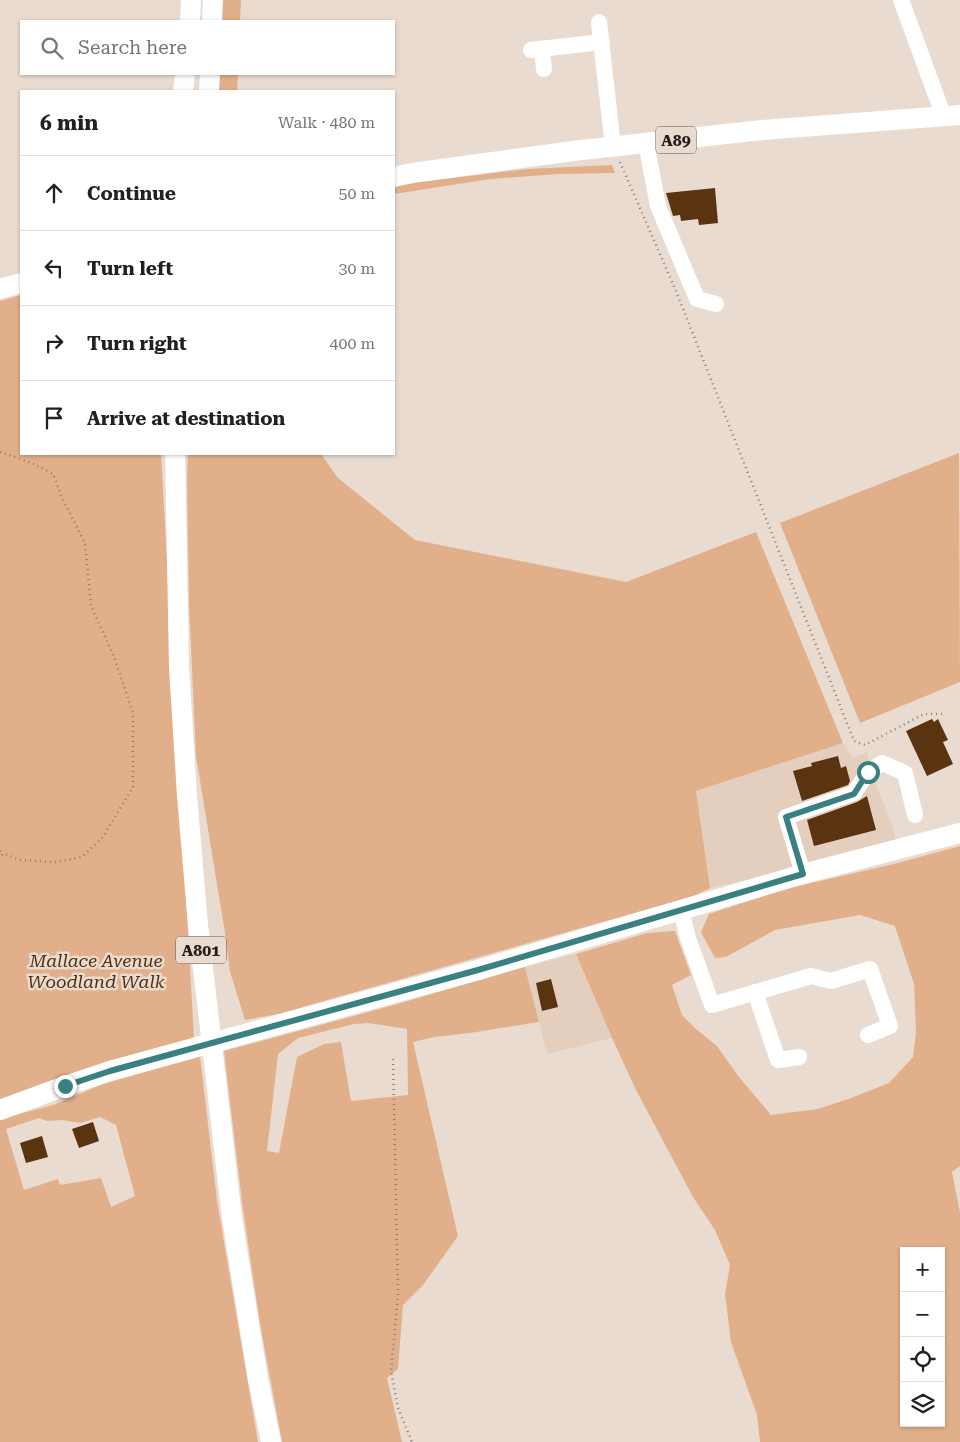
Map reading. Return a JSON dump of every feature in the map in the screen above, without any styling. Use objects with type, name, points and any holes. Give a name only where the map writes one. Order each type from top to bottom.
[{"type":"main road","points":[[190,20],[192,0]]},
{"type":"main road","points":[[212,20],[213,0]]},
{"type":"main road","points":[[183,90],[185,75]]},
{"type":"main road","points":[[209,90],[210,75]]},
{"type":"main road","name":"A89","points":[[395,177],[614,147],[762,130],[952,116]]},
{"type":"main road","points":[[0,289],[20,283]]},
{"type":"main road","name":"A801","points":[[175,455],[179,667],[198,925],[232,1218],[258,1379],[271,1442]]},
{"type":"main road","points":[[0,1110],[65,1086],[248,1033],[478,970],[803,874],[960,833]]},
{"type":"lane","points":[[901,0],[952,116]]},
{"type":"lane","points":[[599,22],[614,147]]},
{"type":"lane","points":[[544,69],[537,49],[602,42]]},
{"type":"lane","points":[[646,143],[658,206],[697,299],[716,304]]},
{"type":"lane","points":[[803,874],[786,817],[854,794],[868,772],[882,763],[905,773],[915,816]]},
{"type":"lane","points":[[681,911],[688,938],[712,1005],[811,976],[831,981],[870,969],[890,1026],[868,1035]]},
{"type":"lane","points":[[755,992],[778,1060],[799,1057]]},
{"type":"path","points":[[614,147],[676,291],[854,741],[865,745],[924,714],[945,714]]},
{"type":"path","points":[[0,452],[32,463],[53,474],[62,498],[85,543],[91,606],[114,658],[133,713],[133,786],[103,837],[82,856],[56,862],[19,860],[2,852],[0,859]]},
{"type":"path","points":[[393,1058],[398,1296],[391,1371],[398,1408],[412,1442]]},
{"type":"shaded area","points":[[843,743],[853,758],[867,752],[875,782],[897,843],[710,888],[696,791]]},
{"type":"shaded area","points":[[576,954],[612,1038],[547,1054],[525,967]]},
{"type":"green space","points":[[223,0],[241,0],[240,20],[221,20]]},
{"type":"green space","points":[[218,75],[238,75],[237,90],[218,90]]},
{"type":"green space","points":[[612,165],[615,173],[558,174],[490,179],[395,194],[395,185],[527,169]]},
{"type":"green space","name":"Mallace Avenue Woodland Walk","points":[[20,295],[20,455],[161,455],[194,1037],[0,1109],[0,301]]},
{"type":"green space","points":[[959,453],[960,682],[860,723],[780,523]]},
{"type":"green space","points":[[188,455],[322,455],[338,478],[415,540],[626,582],[756,532],[843,743],[696,791],[710,888],[694,896],[278,1014],[245,1020],[230,972],[196,756],[189,604]]},
{"type":"green space","points":[[960,846],[960,1166],[952,1172],[960,1213],[960,1442],[760,1442],[757,1415],[731,1342],[725,1294],[730,1265],[715,1230],[693,1197],[636,1090],[576,954],[647,933],[675,931],[691,975],[672,985],[682,1015],[717,1046],[739,1077],[771,1115],[818,1109],[889,1083],[913,1057],[916,1032],[914,984],[895,926],[860,915],[775,930],[726,957],[715,958],[701,932],[709,914],[785,889],[894,864]]},
{"type":"green space","points":[[525,967],[539,1022],[434,1037],[413,1042],[458,1236],[423,1285],[403,1305],[398,1369],[387,1378],[402,1442],[282,1442],[260,1324],[242,1202],[224,1051]],"holes":[[[368,1023],[407,1029],[408,1095],[351,1101],[341,1042],[324,1044],[297,1057],[279,1153],[267,1151],[278,1054],[298,1038],[354,1024]]]},
{"type":"green space","points":[[200,1056],[217,1201],[258,1442],[0,1442],[0,1119],[53,1105],[103,1084]],"holes":[[[100,1117],[116,1125],[135,1196],[111,1207],[101,1178],[60,1185],[58,1179],[24,1190],[6,1129],[39,1118],[47,1121],[63,1120],[80,1123]]]},
{"type":"building","points":[[715,188],[718,223],[699,225],[698,219],[681,221],[680,215],[673,216],[666,193]]},
{"type":"building","points":[[932,719],[934,722],[938,719],[948,740],[943,742],[953,764],[927,776],[906,731]]},
{"type":"building","points":[[838,756],[841,768],[846,766],[850,781],[848,785],[802,801],[793,771],[812,766],[811,763]]},
{"type":"building","points":[[867,796],[876,830],[814,846],[807,820],[857,802]]},
{"type":"building","points":[[551,979],[558,1007],[542,1011],[536,983]]},
{"type":"building","points":[[93,1122],[99,1141],[79,1148],[72,1129]]},
{"type":"building","points":[[42,1136],[48,1157],[26,1163],[20,1143]]},
{"type":"route","points":[[65,1086],[110,1071],[478,970],[803,874],[786,817],[854,794],[868,772]]}]
